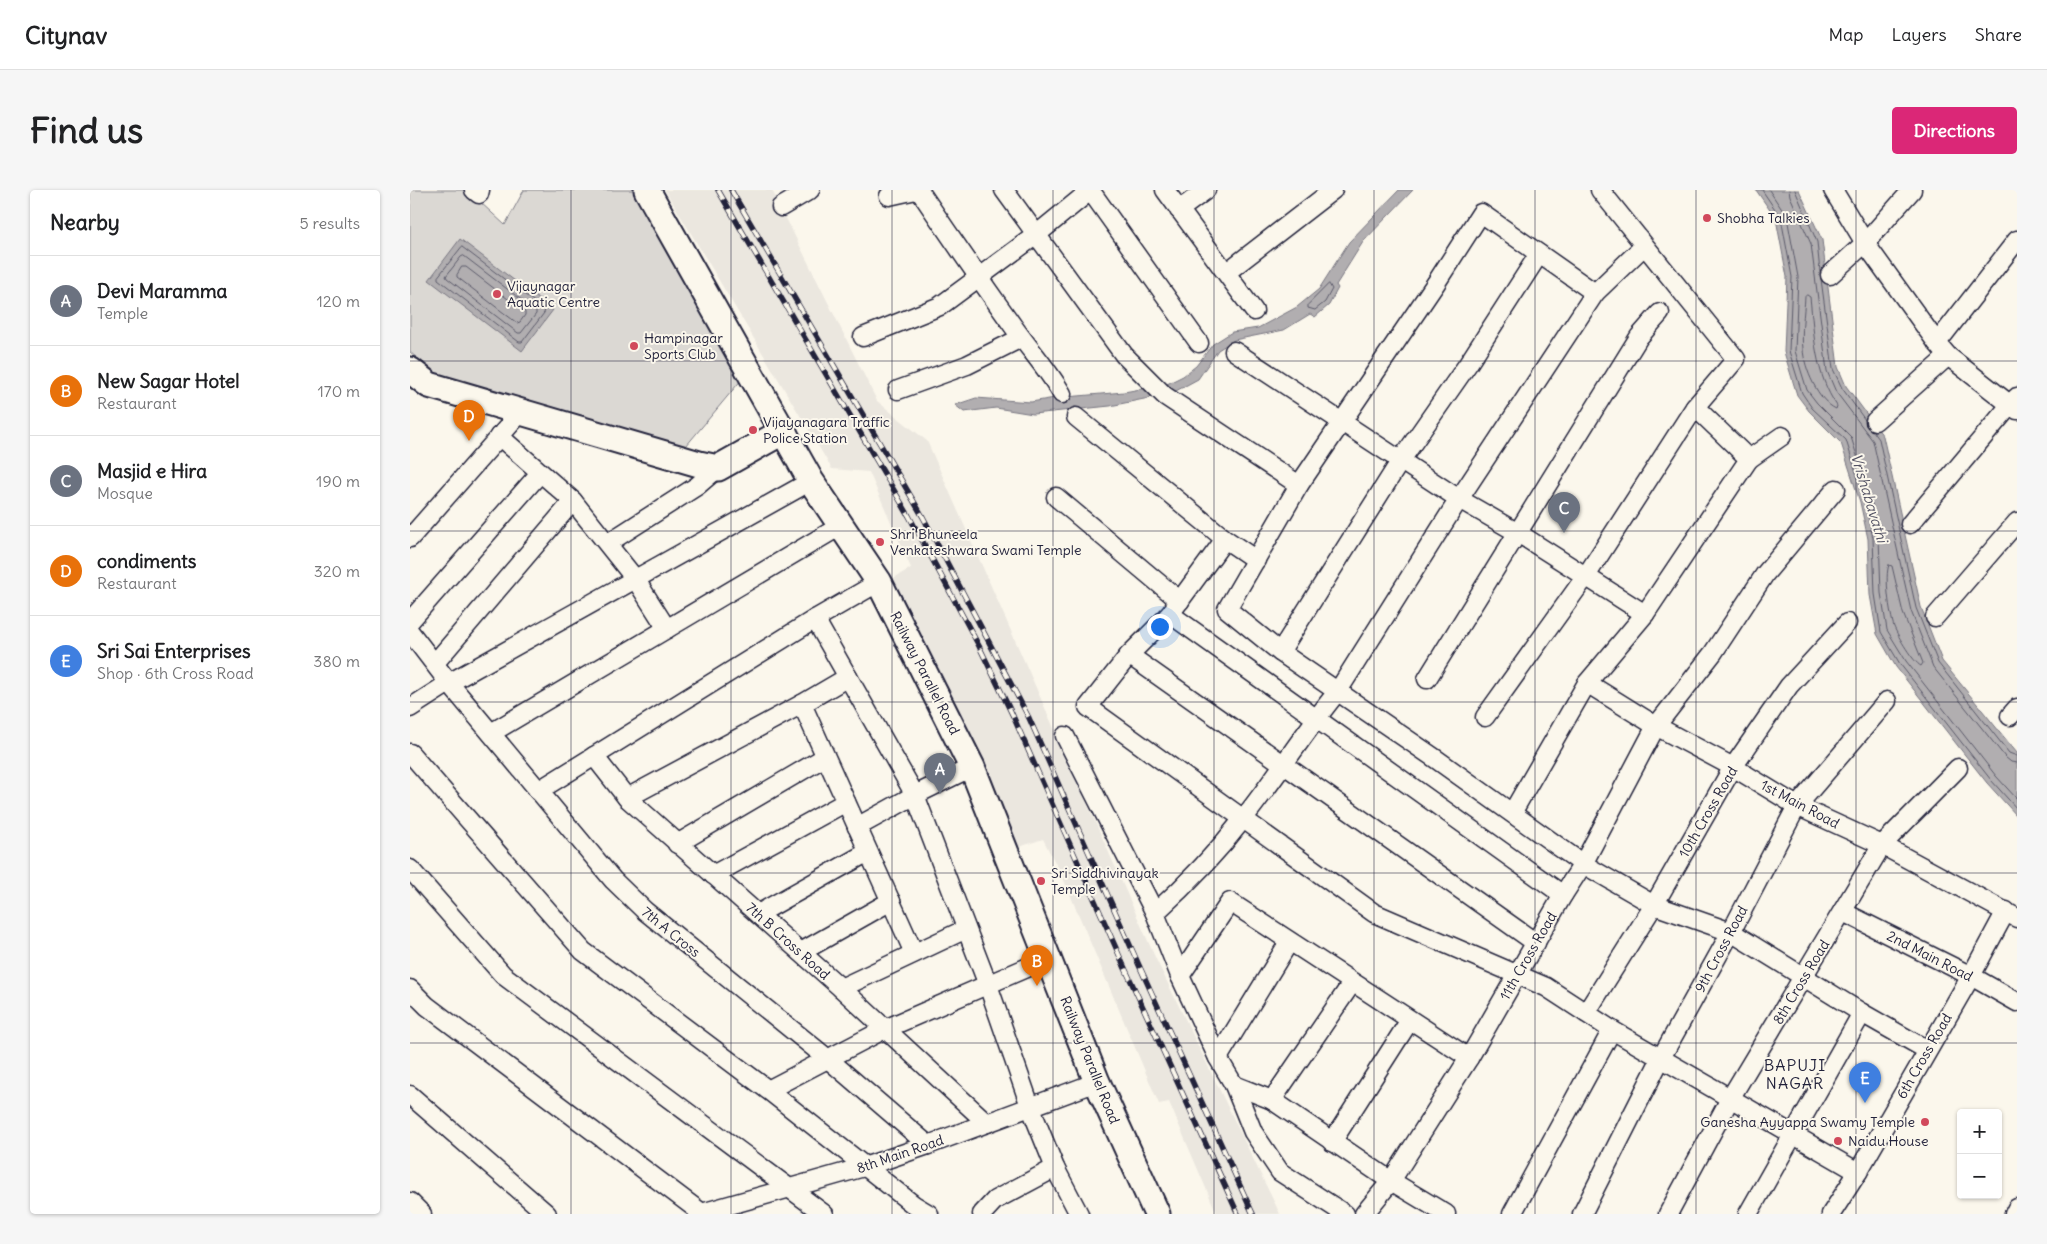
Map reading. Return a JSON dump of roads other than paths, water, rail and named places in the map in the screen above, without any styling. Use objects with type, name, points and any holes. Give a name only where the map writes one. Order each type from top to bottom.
[{"type":"street","points":[[474,190],[479,194],[480,190]]},
{"type":"street","name":"Railway Parallel Road","points":[[647,190],[811,481],[880,582],[972,767],[1098,1082],[1157,1214]]},
{"type":"street","points":[[780,207],[810,190]]},
{"type":"street","points":[[889,196],[918,190],[977,277],[1021,338],[1052,376],[1062,394]]},
{"type":"street","points":[[1004,190],[1124,355],[1165,396],[1299,485]]},
{"type":"street","points":[[863,337],[940,306],[1036,235],[1091,190],[1199,343]]},
{"type":"street","points":[[1165,190],[1254,311]]},
{"type":"street","points":[[1179,210],[1206,190]]},
{"type":"street","points":[[1227,272],[1333,190]]},
{"type":"street","points":[[1485,717],[1586,576],[1695,407],[1736,359],[1600,190]]},
{"type":"street","points":[[1833,190],[1865,242],[1942,349],[2015,404],[1910,524]]},
{"type":"street","points":[[1830,275],[1865,242],[1912,190]]},
{"type":"street","points":[[1595,293],[1481,213],[1436,283],[1299,485],[1227,609],[1280,652],[1583,864],[1654,905],[1731,932],[1862,1013],[1927,1050]]},
{"type":"street","points":[[1875,422],[1942,349],[2017,240]]},
{"type":"street","points":[[1155,914],[1193,878],[1243,819],[1284,765],[1316,718],[1338,691],[1459,499],[1595,293],[1644,246]]},
{"type":"street","points":[[1280,652],[1401,460],[1468,364],[1539,254]]},
{"type":"street","points":[[1427,679],[1639,337],[1660,313]]},
{"type":"street","points":[[898,390],[967,365],[1021,338]]},
{"type":"street","points":[[1234,351],[1459,499],[1518,533],[1645,614]]},
{"type":"street","points":[[410,370],[429,385],[698,464],[718,468]]},
{"type":"street","points":[[1695,407],[1749,459]]},
{"type":"street","points":[[410,538],[416,517],[500,436],[521,412]]},
{"type":"street","points":[[1076,417],[1226,540],[1256,560]]},
{"type":"street","points":[[608,543],[697,486],[718,468],[784,431]]},
{"type":"street","points":[[500,436],[573,501],[636,580],[667,629]]},
{"type":"street","points":[[1512,813],[1587,683],[1645,614],[1749,459],[1782,436]]},
{"type":"street","points":[[410,621],[540,473]]},
{"type":"street","points":[[410,708],[449,683],[811,481]]},
{"type":"street","name":"11th Cross Road","points":[[1364,1214],[1391,1181],[1469,1058],[1563,895],[1583,864],[1656,726],[1713,653],[1765,574],[1836,488]]},
{"type":"street","points":[[1056,497],[1175,608],[1316,718],[1563,895]]},
{"type":"street","points":[[435,663],[573,501]]},
{"type":"street","points":[[1935,617],[2017,522]]},
{"type":"street","points":[[491,733],[842,525]]},
{"type":"street","points":[[1226,540],[1175,608],[1129,655],[1088,707],[1374,913],[1546,988],[1612,1030],[1858,1172]]},
{"type":"street","points":[[538,791],[815,619],[880,582]]},
{"type":"street","points":[[815,619],[915,795],[988,984],[1030,1106],[1055,1168],[1079,1214]]},
{"type":"street","name":"10th Cross Road","points":[[1586,1013],[1654,905],[1733,767],[1789,686],[1847,623]]},
{"type":"street","name":"7th A Cross","points":[[410,632],[449,683],[613,880],[645,911],[828,1059],[928,1145]]},
{"type":"street","points":[[1129,655],[1536,943]]},
{"type":"street","points":[[627,798],[802,704],[848,676]]},
{"type":"street","name":"1st Main Road","points":[[1587,683],[1656,726],[1733,767],[1797,806],[1882,845],[2011,914]]},
{"type":"street","name":"9th Cross Road","points":[[1582,1214],[1661,1058],[1731,932],[1797,806],[1887,701]]},
{"type":"street","points":[[802,704],[914,953]]},
{"type":"street","points":[[1065,736],[1155,914],[1180,976],[1218,1058],[1234,1085],[1253,1132],[1280,1172],[1345,1214]]},
{"type":"street","points":[[410,753],[583,951],[768,1090],[914,1206],[929,1214]]},
{"type":"street","name":"7th B Cross Road","points":[[594,756],[627,798],[841,988],[987,1123]]},
{"type":"street","points":[[677,844],[826,758]]},
{"type":"street","points":[[858,827],[915,795],[972,767]]},
{"type":"street","name":"8th Cross Road","points":[[1668,1214],[1731,1097],[1882,845],[1958,768]]},
{"type":"street","points":[[713,876],[846,802]]},
{"type":"street","points":[[758,914],[868,852]]},
{"type":"street","points":[[410,869],[503,975],[824,1214]]},
{"type":"street","points":[[801,952],[891,901]]},
{"type":"street","points":[[1180,976],[1230,902],[1469,1058]]},
{"type":"street","name":"2nd Main Road","points":[[1843,912],[1971,976],[2017,1002]]},
{"type":"street","name":"6th Cross Road","points":[[1836,1212],[1927,1050],[2011,914]]},
{"type":"street","points":[[841,988],[966,929]]},
{"type":"street","points":[[1218,1058],[1289,942]]},
{"type":"street","points":[[768,1090],[885,1030],[1049,958]]},
{"type":"street","points":[[1272,1100],[1352,983]]},
{"type":"street","points":[[410,989],[427,1006],[701,1214]]},
{"type":"street","points":[[1748,1214],[1862,1013]]},
{"type":"street","points":[[1332,1142],[1410,1020]]},
{"type":"street","points":[[1512,1214],[1612,1030]]},
{"type":"street","name":"8th Main Road","points":[[701,1214],[864,1167],[1098,1082]]},
{"type":"street","points":[[1234,1085],[1272,1100],[1391,1181],[1446,1214]]},
{"type":"street","points":[[410,1095],[547,1214]]},
{"type":"street","points":[[982,1214],[995,1200],[1055,1168]]},
{"type":"street","points":[[410,1202],[422,1214]]},
{"type":"street","points":[[2014,1214],[2017,1208]]},
{"type":"water","points":[[1399,190],[1413,190],[1363,242],[1336,285],[1338,288],[1329,305],[1315,317],[1310,314],[1284,330],[1234,340],[1218,350],[1198,379],[1174,392],[1165,385],[1183,376],[1196,366],[1213,344],[1232,332],[1258,328],[1297,307],[1319,289],[1349,242]]},
{"type":"water","name":"Vrishabavathi","points":[[1756,190],[1799,190],[1822,240],[1838,367],[1846,386],[1883,436],[1921,607],[1942,661],[2017,753],[2017,816],[1987,783],[1896,667],[1877,634],[1870,595],[1868,539],[1860,502],[1841,443],[1809,411],[1797,395],[1784,352],[1787,277],[1776,219]]},
{"type":"water","points":[[460,239],[553,310],[522,351],[429,280]]},
{"type":"water","points":[[1146,388],[1153,394],[1149,398],[1110,406],[1033,414],[996,408],[964,412],[955,405],[976,398],[1031,402]]},
{"type":"railway","points":[[718,190],[909,516],[979,646],[1013,716],[1124,966],[1238,1214]]},
{"type":"railway","points":[[731,190],[923,517],[1029,718],[1253,1214]]},
{"type":"place","name":"Shobha Talkies","points":[[1707,218]]},
{"type":"place","name":"Vijaynagar Aquatic Centre","points":[[497,294]]},
{"type":"place","name":"Hampinagar Sports Club","points":[[634,346]]},
{"type":"place","name":"Vijayanagara Traffic Police Station","points":[[753,430]]},
{"type":"place","name":"condiments","points":[[469,441]]},
{"type":"place","name":"Masjid e Hira","points":[[1564,533]]},
{"type":"place","name":"Shri Bhuneela Venkateshwara Swami Temple","points":[[880,542]]},
{"type":"place","name":"Devi Maramma","points":[[940,794]]},
{"type":"place","name":"Sri Siddhivinayak Temple","points":[[1041,881]]},
{"type":"place","name":"New Sagar Hotel","points":[[1037,986]]},
{"type":"place","name":"Sri Sai Enterprises","points":[[1865,1103]]},
{"type":"place","name":"Ganesha Ayyappa Swamy Temple","points":[[1925,1122]]},
{"type":"place","name":"Naidu House","points":[[1838,1141]]},
{"type":"district","name":"BAPUJI NAGAR","points":[[1795,1074]]}]
